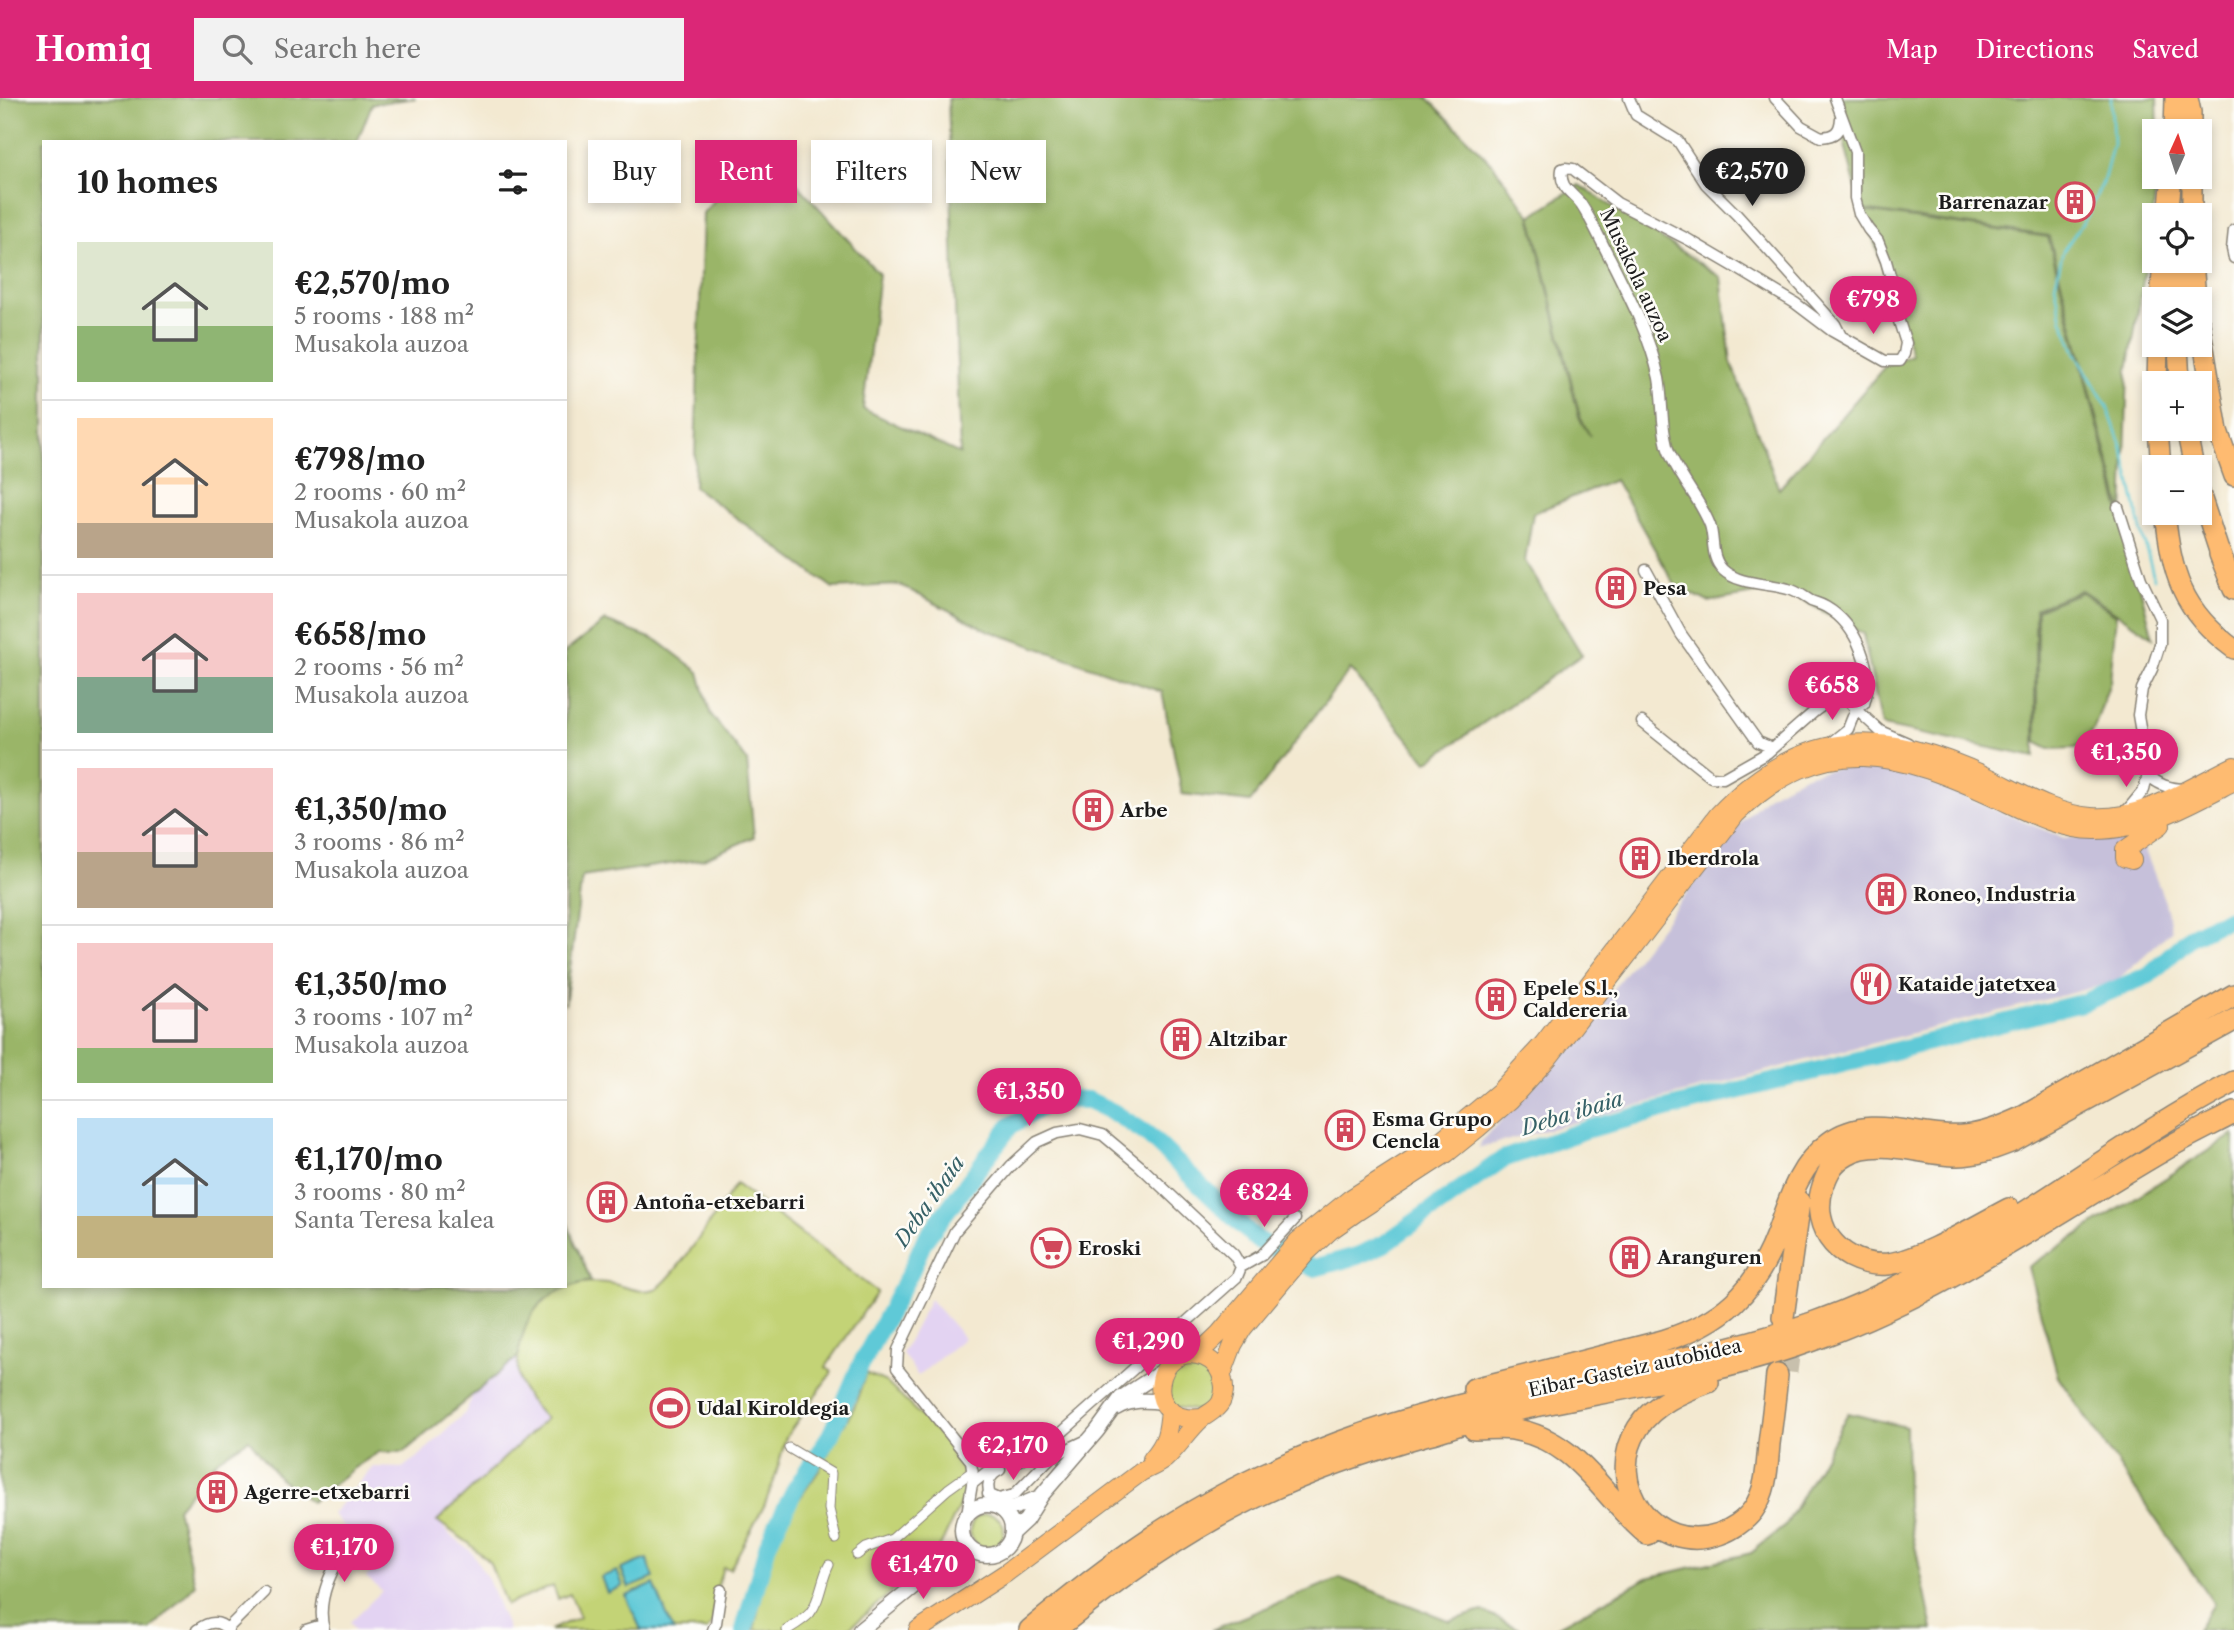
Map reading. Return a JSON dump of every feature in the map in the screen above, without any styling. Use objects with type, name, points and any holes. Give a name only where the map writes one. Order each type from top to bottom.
[{"type":"highway","points":[[2174,119],[2175,98]]},
{"type":"highway","points":[[2182,98],[2183,119]]},
{"type":"highway","points":[[2188,98],[2190,119]]},
{"type":"highway","points":[[2206,357],[2218,431],[2234,475]]},
{"type":"highway","points":[[2167,525],[2173,569],[2183,592],[2202,621],[2234,649]]},
{"type":"highway","points":[[2210,525],[2234,589]]},
{"type":"highway","points":[[2220,554],[2234,576]]},
{"type":"highway","points":[[2086,1171],[2060,1181],[1946,1242],[1889,1264],[1868,1263],[1851,1258],[1837,1249],[1828,1237],[1819,1210],[1819,1166],[1830,1143],[1847,1133],[1864,1129],[1900,1129],[1961,1137],[1998,1128],[2035,1111],[2234,995]]},
{"type":"highway","points":[[1256,1478],[1292,1454],[1392,1414],[1504,1381],[1690,1333],[1710,1322],[1744,1292],[1759,1274],[1777,1235],[1794,1187],[1819,1166],[1866,1147],[1955,1155],[1982,1153],[1994,1149],[2234,1020]]},
{"type":"highway","name":"Eibar-Gasteiz autobidea","points":[[1030,1630],[1081,1587],[1143,1543],[1256,1478],[1316,1451],[1383,1427],[1475,1402],[1690,1358],[1761,1339],[1816,1322],[1873,1299],[1921,1276],[2010,1223],[2086,1171],[2234,1082]]},
{"type":"highway","name":"Eibar-Gasteiz autobidea","points":[[1055,1630],[1090,1601],[1156,1554],[1260,1495],[1319,1469],[1481,1418],[1694,1375],[1768,1356],[1877,1315],[1929,1290],[2010,1244],[2163,1150],[2234,1112]]},
{"type":"highway","points":[[1789,1315],[1808,1209],[1813,1189],[1821,1176],[1819,1166]]},
{"type":"highway","points":[[1447,1429],[1511,1429],[1534,1435],[1572,1455],[1626,1516],[1646,1534],[1681,1548],[1717,1547],[1730,1542],[1754,1525],[1771,1497],[1778,1469],[1782,1373],[1766,1478],[1752,1510],[1726,1532],[1693,1538],[1675,1535],[1657,1527],[1642,1514],[1633,1500],[1628,1484],[1626,1464],[1629,1444],[1639,1425],[1657,1408],[1686,1390],[1764,1365],[1821,1337]]},
{"type":"main road","points":[[1197,1355],[1350,1199],[1439,1142],[1499,1092],[1544,1043],[1718,815],[1740,792],[1790,758],[1844,743],[1899,747],[1986,776],[2042,804],[2091,817],[2124,815],[2146,808],[2234,766]]},
{"type":"main road","points":[[1317,1234],[1447,1153],[1510,1100],[1550,1056],[1735,814],[1775,781],[1795,770],[1819,761],[1845,757],[1871,756],[1896,760],[1954,779],[2044,820],[2092,830],[2120,829],[2148,822],[2234,781]]},
{"type":"main road","points":[[2132,860],[2125,858],[2125,850],[2214,791]]},
{"type":"main road","points":[[1222,1374],[1233,1345],[1278,1275]]},
{"type":"main road","points":[[918,1630],[1006,1573],[1141,1472],[1163,1461],[1202,1418],[1216,1409],[1221,1402],[1224,1385],[1222,1374],[1207,1358],[1197,1355],[1178,1358],[1164,1370],[1159,1386],[1166,1406],[1168,1429],[1164,1445],[1141,1472]]},
{"type":"main road","points":[[1166,1406],[1179,1417],[1202,1418]]},
{"type":"street","name":"Musakola auzoa","points":[[1629,98],[1636,115],[1678,141],[1706,184],[1835,324],[1841,336]]},
{"type":"street","points":[[1775,98],[1801,126],[1821,137],[1836,134],[1840,130],[1841,118]]},
{"type":"street","name":"Musakola auzoa","points":[[1826,747],[1848,729],[1856,709],[1864,704],[1867,694],[1864,658],[1848,627],[1826,607],[1795,591],[1737,578],[1724,571],[1717,562],[1709,524],[1667,444],[1662,422],[1659,380],[1650,345],[1591,220],[1579,201],[1564,186],[1561,175],[1562,169],[1573,169],[1617,203],[1689,240],[1794,303],[1832,331],[1885,361],[1900,361],[1906,343],[1895,309],[1886,261],[1878,241],[1859,214],[1855,198],[1855,152],[1835,98]]},
{"type":"street","points":[[2234,230],[2234,258]]},
{"type":"street","points":[[2118,508],[2141,579],[2161,619],[2160,644],[2142,689],[2138,715],[2148,774],[2144,790],[2124,815]]},
{"type":"street","points":[[1646,570],[1697,659],[1758,742],[1772,748]]},
{"type":"street","points":[[1642,722],[1711,777],[1723,778],[1767,753],[1836,696],[1847,698],[1880,730],[1937,758]]},
{"type":"street","points":[[2148,774],[2158,784],[2169,788],[2192,788]]},
{"type":"street","points":[[1241,1267],[1234,1255],[1140,1166],[1103,1135],[1080,1129],[1057,1133],[1037,1142],[1011,1166],[955,1231],[898,1350],[897,1368],[968,1455],[973,1471],[972,1484],[967,1514],[961,1528],[967,1547],[983,1556],[998,1553],[1010,1542],[1013,1532],[1010,1519],[994,1502],[987,1485],[990,1477],[996,1471],[1016,1465],[1050,1443],[1237,1278],[1241,1267],[1262,1255],[1292,1221]]},
{"type":"street","points":[[1013,1532],[1026,1520],[1041,1496],[1115,1409],[1121,1398],[1164,1370]]},
{"type":"street","points":[[1115,1409],[1126,1402],[1136,1401],[1166,1406]]},
{"type":"street","points":[[967,1514],[979,1506],[1014,1495],[1051,1457],[1091,1438]]},
{"type":"street","points":[[793,1451],[825,1468],[832,1476],[829,1508],[836,1539]]},
{"type":"street","points":[[972,1484],[999,1462],[1020,1460]]},
{"type":"street","points":[[857,1555],[866,1548],[892,1539],[948,1489],[973,1471]]},
{"type":"street","points":[[994,1502],[1016,1507],[1041,1496]]},
{"type":"street","points":[[306,1630],[323,1627],[323,1594],[350,1539]]},
{"type":"street","points":[[860,1630],[935,1569],[967,1547]]},
{"type":"street","points":[[788,1630],[810,1614],[829,1565]]},
{"type":"street","points":[[713,1630],[721,1590]]},
{"type":"street","points":[[197,1630],[214,1622],[228,1630],[264,1592]]},
{"type":"shaded area","points":[[1863,765],[1900,771],[2064,838],[2100,838],[2138,832],[2165,902],[2172,930],[2115,982],[1814,1058],[1479,1148],[1481,1141],[1556,1063],[1742,821],[1769,795],[1806,775]]},
{"type":"shaded area","points":[[930,1299],[964,1338],[918,1376],[902,1353]]},
{"type":"shaded area","points":[[518,1357],[520,1388],[546,1418],[437,1521],[471,1551],[488,1579],[508,1630],[355,1630],[350,1622],[382,1591],[366,1577],[379,1565],[332,1514],[373,1467],[402,1468],[417,1458],[465,1413],[478,1384]]},
{"type":"green space","points":[[0,98],[416,98],[372,104],[358,140],[42,140],[42,1288],[567,1288],[549,1297],[532,1315],[521,1341],[518,1357],[404,1452],[379,1452],[311,1502],[279,1478],[249,1439],[218,1459],[177,1508],[195,1585],[150,1630],[0,1630]]},
{"type":"green space","points":[[948,98],[1428,98],[1493,165],[1530,215],[1579,417],[1590,436],[1580,417],[1531,216],[1579,185],[1721,277],[1731,362],[1779,489],[1886,365],[1912,355],[1864,211],[2048,237],[2153,637],[2081,590],[2035,609],[2035,757],[1882,726],[1863,634],[1783,589],[1708,602],[1675,585],[1615,480],[1533,513],[1525,561],[1582,655],[1427,762],[1350,669],[1250,802],[1182,794],[1162,692],[987,630],[900,585],[833,588],[694,487],[703,213],[712,203],[797,203],[797,184],[811,199],[811,203],[815,203],[879,274],[863,409],[960,454],[952,203],[1046,203],[1046,140],[949,140]]},
{"type":"green space","points":[[1833,98],[2157,98],[2158,119],[2142,119],[2142,189],[2156,189],[2154,203],[2142,203],[2142,273],[2145,273],[2128,370],[2123,515],[2049,236],[1864,210],[1862,212]]},
{"type":"green space","points":[[2081,592],[2116,615],[2110,682],[2093,731],[2076,748],[2049,749],[2037,743],[2037,610]]},
{"type":"green space","points":[[605,621],[658,641],[699,672],[710,713],[747,761],[754,837],[703,859],[582,877],[567,990],[567,650]]},
{"type":"green space","points":[[2234,1134],[2234,1630],[2197,1630],[2214,1604],[2058,1377],[2028,1267]]},
{"type":"green space","name":"Udal Kiroldegia","points":[[736,1184],[877,1292],[826,1367],[832,1372],[786,1437],[764,1506],[730,1569],[723,1567],[715,1595],[713,1622],[707,1630],[550,1630],[580,1617],[570,1594],[558,1599],[553,1586],[506,1605],[490,1563],[470,1544],[437,1521],[546,1419],[524,1393],[518,1377],[520,1343],[524,1328],[542,1303],[567,1287],[582,1283],[598,1282],[639,1290],[655,1289],[663,1284]]},
{"type":"green space","points":[[567,1223],[591,1281],[567,1288]]},
{"type":"green space","points":[[1183,1361],[1209,1366],[1219,1391],[1204,1412],[1170,1406],[1164,1380]]},
{"type":"green space","points":[[866,1373],[886,1382],[963,1457],[969,1465],[966,1492],[937,1553],[847,1630],[754,1630],[772,1545],[818,1472],[854,1407]]},
{"type":"green space","points":[[1848,1413],[1906,1427],[1907,1508],[1933,1630],[1551,1630],[1647,1578],[1751,1553],[1786,1525]]},
{"type":"green space","points":[[987,1514],[999,1519],[1004,1531],[999,1543],[987,1548],[975,1543],[970,1531],[975,1519]]},
{"type":"green space","points":[[1340,1578],[1450,1621],[1482,1611],[1521,1630],[1211,1630]]},
{"type":"water","points":[[647,1559],[654,1578],[629,1588],[621,1569]]},
{"type":"water","points":[[617,1571],[623,1586],[607,1593],[601,1577]]},
{"type":"water","points":[[654,1584],[673,1630],[641,1630],[626,1596]]},
{"type":"waterway","points":[[2111,98],[2113,144],[2104,179],[2088,215],[2063,251],[2055,285],[2062,320],[2075,352],[2107,406],[2125,457],[2154,578]]},
{"type":"waterway","name":"Deba ibaia","points":[[744,1630],[768,1544],[794,1491],[831,1434],[860,1366],[911,1271],[924,1241],[1010,1126],[1054,1099],[1088,1100],[1147,1134],[1257,1240],[1314,1268],[1357,1256],[1384,1244],[1503,1159],[1588,1129],[2085,1002],[2149,975],[2190,937],[2234,918]]},
{"type":"tunnel","points":[[1787,1372],[1792,1333]]},
{"type":"place","name":"Barrenazar","points":[[2075,202]]},
{"type":"place","name":"Pesa","points":[[1616,588]]},
{"type":"place","name":"Arbe","points":[[1093,810]]},
{"type":"place","name":"Iberdrola","points":[[1640,858]]},
{"type":"place","name":"Roneo, Industria","points":[[1886,894]]},
{"type":"place","name":"Kataide jatetxea","points":[[1871,984]]},
{"type":"place","name":"Epele S.l., Caldereria","points":[[1496,999]]},
{"type":"place","name":"Altzibar","points":[[1181,1039]]},
{"type":"place","name":"Esma Grupo Cencla","points":[[1345,1130]]},
{"type":"place","name":"Antoña-etxebarri","points":[[607,1202]]},
{"type":"place","name":"Eroski","points":[[1051,1248]]},
{"type":"place","name":"Aranguren","points":[[1630,1257]]},
{"type":"place","name":"Udal Kiroldegia","points":[[670,1408]]},
{"type":"place","name":"Agerre-etxebarri","points":[[217,1492]]}]
